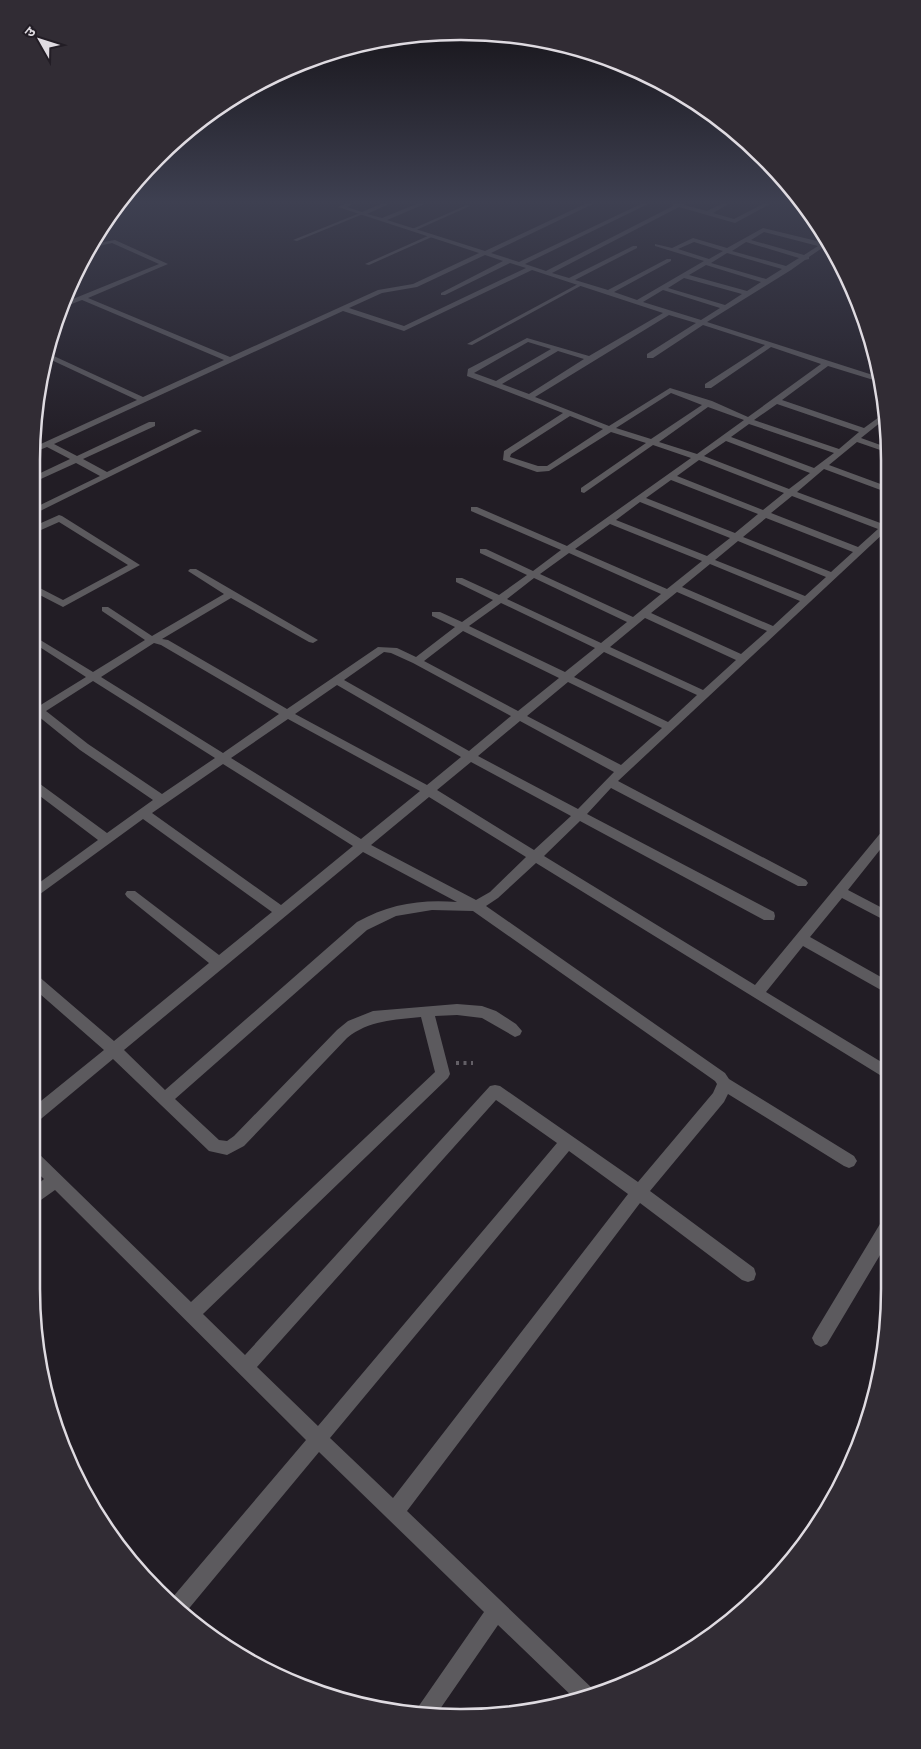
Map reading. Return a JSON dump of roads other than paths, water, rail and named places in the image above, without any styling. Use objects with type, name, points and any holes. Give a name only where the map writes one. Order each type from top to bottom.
[{"type":"street","points":[[71,302],[115,285]]},
{"type":"street","points":[[40,447],[228,359],[380,291],[417,285]]},
{"type":"street","points":[[443,294],[462,285]]},
{"type":"street","points":[[342,308],[404,329],[497,285]]},
{"type":"street","points":[[584,285],[873,378]]},
{"type":"street","points":[[608,292],[622,285]]},
{"type":"street","points":[[638,302],[668,285]]},
{"type":"street","points":[[715,285],[749,294]]},
{"type":"street","points":[[650,356],[764,285]]},
{"type":"street","points":[[662,288],[726,308]]},
{"type":"street","points":[[82,298],[228,359]]},
{"type":"street","points":[[528,398],[669,312]]},
{"type":"street","points":[[590,359],[527,340],[471,371],[472,376],[610,429],[698,458],[881,525]]},
{"type":"street","points":[[708,386],[770,345]]},
{"type":"street","points":[[495,385],[558,348]]},
{"type":"street","points":[[53,358],[143,400]]},
{"type":"street","points":[[417,661],[533,574],[671,478],[726,438],[747,419],[776,401],[827,363]]},
{"type":"street","points":[[568,413],[507,453],[506,458],[538,469],[550,468],[670,390],[840,452]]},
{"type":"street","points":[[776,401],[865,432]]},
{"type":"street","points":[[584,490],[709,403]]},
{"type":"street","points":[[40,1111],[636,622],[879,420]]},
{"type":"street","points":[[40,476],[152,424]]},
{"type":"street","points":[[40,507],[198,431]]},
{"type":"street","points":[[726,438],[881,487]]},
{"type":"street","points":[[855,439],[881,448]]},
{"type":"street","points":[[48,444],[106,476]]},
{"type":"street","points":[[671,478],[766,513],[859,551]]},
{"type":"street","points":[[641,499],[738,536],[832,576]]},
{"type":"street","points":[[474,509],[568,550],[774,630]]},
{"type":"street","points":[[40,527],[59,518],[135,565],[63,604],[40,591]]},
{"type":"street","points":[[611,521],[807,600]]},
{"type":"street","points":[[165,1099],[362,926],[393,911],[432,905],[466,908],[476,906],[494,895],[535,858],[610,782],[881,531]]},
{"type":"street","points":[[483,551],[636,622]]},
{"type":"street","points":[[193,571],[313,640]]},
{"type":"street","points":[[459,580],[705,695]]},
{"type":"street","points":[[40,708],[230,593]]},
{"type":"street","points":[[105,609],[152,640],[164,642],[185,653],[287,714],[429,791],[881,1070]]},
{"type":"street","points":[[436,614],[669,728]]},
{"type":"street","points":[[645,614],[743,659]]},
{"type":"street","points":[[40,645],[94,676],[222,759],[362,846],[476,906],[720,1077],[724,1084],[849,1161]]},
{"type":"street","points":[[40,888],[144,812],[382,649],[392,650],[417,661],[622,771]]},
{"type":"street","points":[[336,680],[470,757],[769,916]]},
{"type":"street","points":[[40,715],[162,800]]},
{"type":"street","points":[[610,782],[802,884]]},
{"type":"street","points":[[40,790],[107,840]]},
{"type":"street","points":[[144,812],[281,912]]},
{"type":"street","points":[[757,993],[840,891],[881,845]]},
{"type":"street","points":[[840,891],[881,913]]},
{"type":"street","points":[[131,894],[219,963]]},
{"type":"street","points":[[801,938],[881,984]]},
{"type":"street","points":[[40,987],[114,1050],[214,1146],[222,1149],[230,1147],[353,1025],[373,1017],[427,1012],[480,1011],[491,1015],[515,1030]]},
{"type":"street","points":[[191,1314],[443,1074],[427,1012]]},
{"type":"street","points":[[394,1512],[639,1192],[719,1097],[724,1084]]},
{"type":"street","points":[[245,1367],[494,1090],[639,1192],[748,1274]]},
{"type":"street","points":[[181,1603],[568,1141]]},
{"type":"street","points":[[40,1165],[318,1439],[582,1691]]},
{"type":"street","points":[[40,1192],[55,1180]]},
{"type":"street","points":[[821,1338],[881,1236]]},
{"type":"street","points":[[428,1707],[497,1610]]},
{"type":"lane","points":[[470,344],[581,285]]}]
